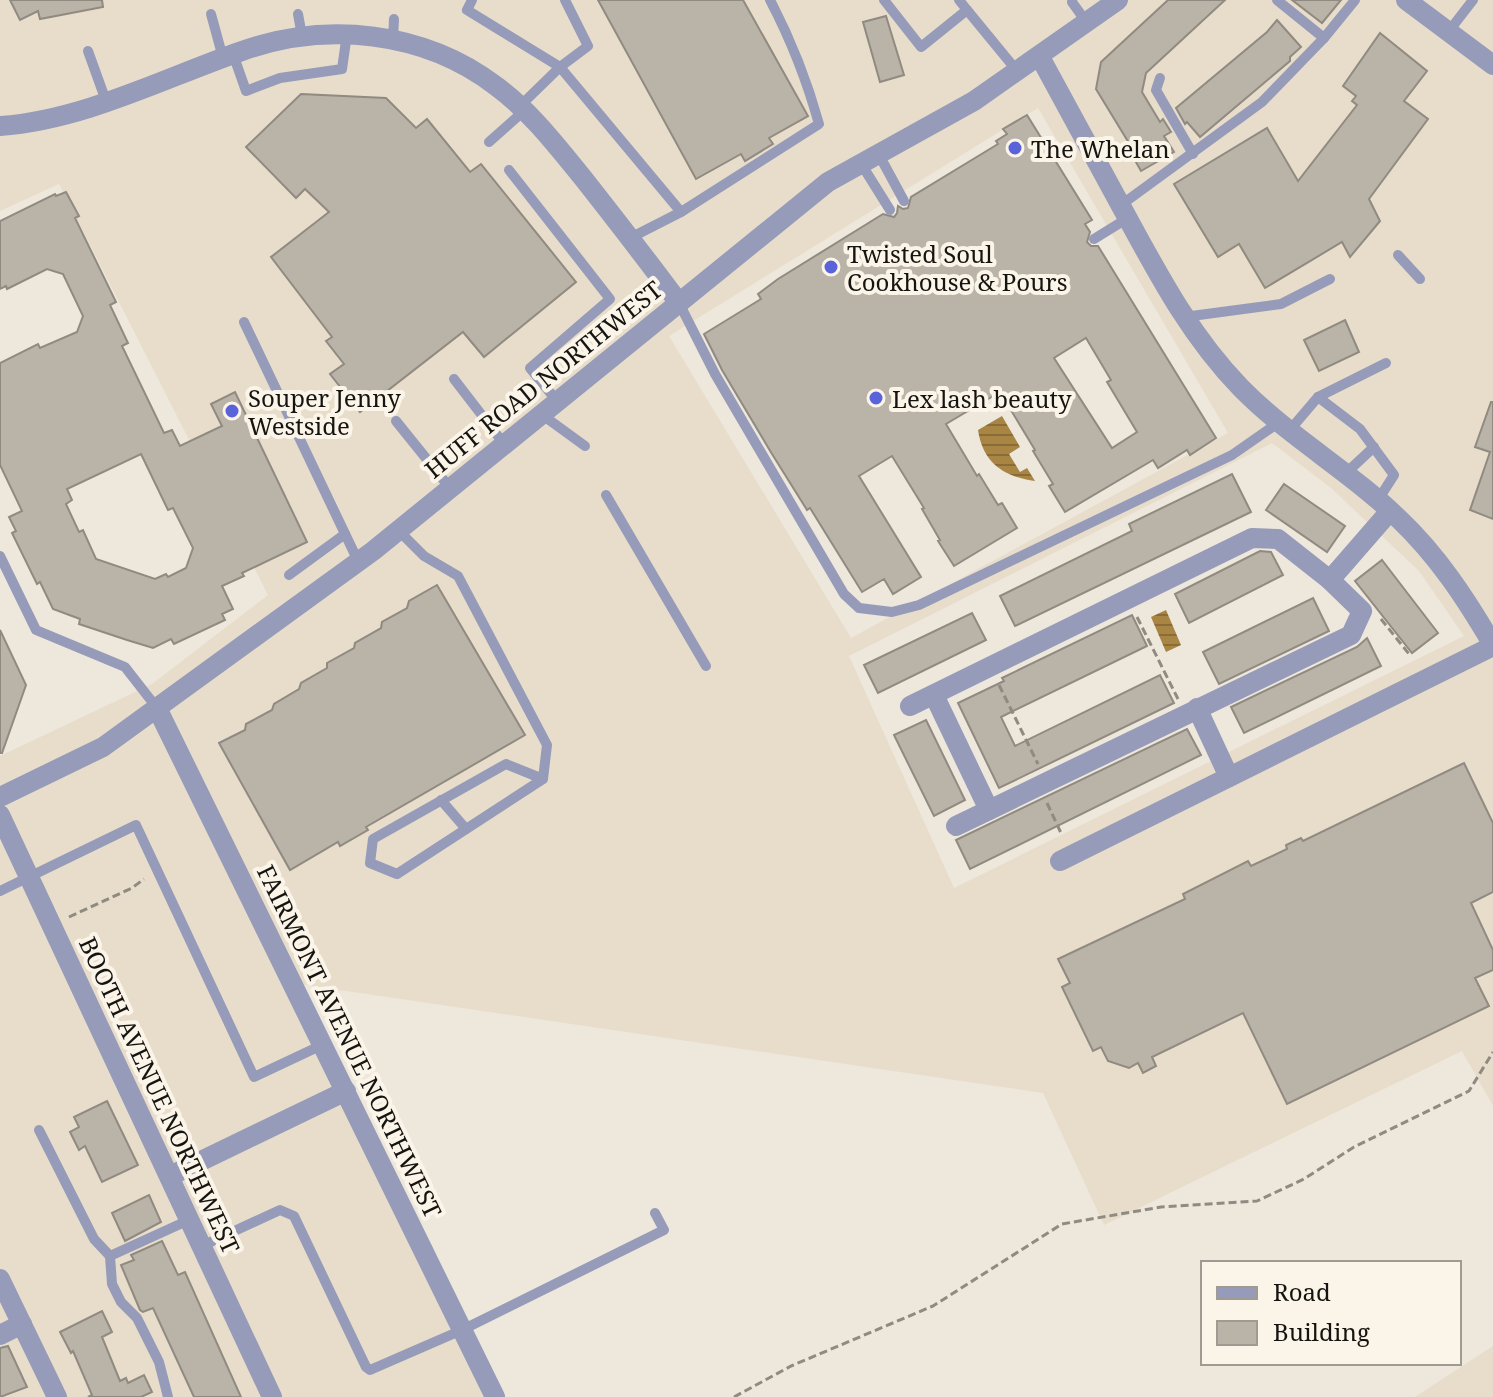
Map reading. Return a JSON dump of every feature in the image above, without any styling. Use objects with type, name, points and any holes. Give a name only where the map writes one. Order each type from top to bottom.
[{"type":"street","name":"HUFF ROAD NORTHWEST","points":[[0,797],[103,747],[358,561],[800,203],[869,158],[974,101],[1118,0]]},
{"type":"street","points":[[1406,0],[1493,65]]},
{"type":"street","points":[[0,126],[66,115],[283,39],[393,29],[495,84],[522,108],[546,132],[679,303]]},
{"type":"street","points":[[1040,57],[1184,317],[1240,387],[1284,427],[1384,505],[1433,554],[1493,645],[1060,861]]},
{"type":"street","points":[[1330,580],[1384,505]]},
{"type":"street","points":[[910,706],[1252,538],[1278,539],[1330,580],[1362,611],[1351,635],[1188,705],[956,826]]},
{"type":"street","points":[[934,695],[989,810]]},
{"type":"street","points":[[1188,705],[1229,777]]},
{"type":"street","name":"FAIRMONT AVENUE NORTHWEST","points":[[157,708],[495,1397]]},
{"type":"street","name":"BOOTH AVENUE NORTHWEST","points":[[0,815],[272,1397]]},
{"type":"street","points":[[170,1176],[346,1091]]},
{"type":"street","points":[[0,1279],[57,1397]]},
{"type":"street","points":[[0,1335],[22,1324]]},
{"type":"lane","points":[[472,0],[467,10],[560,67],[681,212]]},
{"type":"lane","points":[[489,142],[560,67],[588,46],[565,0]]},
{"type":"lane","points":[[630,238],[681,212],[819,124],[809,86],[770,0]]},
{"type":"lane","points":[[884,0],[921,47],[967,10]]},
{"type":"lane","points":[[959,0],[1018,72]]},
{"type":"lane","points":[[1277,0],[1324,38]]},
{"type":"lane","points":[[1094,239],[1193,154],[1262,102],[1324,38],[1355,0]]},
{"type":"lane","points":[[1449,31],[1473,0]]},
{"type":"lane","points":[[1072,2],[1087,23]]},
{"type":"lane","points":[[211,14],[246,91],[280,78],[342,69],[347,34]]},
{"type":"lane","points":[[298,14],[302,36]]},
{"type":"lane","points":[[88,51],[106,101]]},
{"type":"lane","points":[[1160,78],[1156,90],[1193,154]]},
{"type":"lane","points":[[869,158],[893,181],[904,201]]},
{"type":"lane","points":[[869,158],[877,190],[890,210]]},
{"type":"lane","points":[[509,170],[610,299],[530,368],[557,401]]},
{"type":"lane","points":[[877,190],[893,181]]},
{"type":"lane","points":[[1398,255],[1420,279]]},
{"type":"lane","points":[[1184,317],[1281,304],[1330,279]]},
{"type":"lane","points":[[679,303],[715,374],[844,594],[859,608],[892,612],[919,605],[1232,455],[1284,427],[1318,397],[1386,363]]},
{"type":"lane","points":[[244,322],[358,561]]},
{"type":"lane","points":[[454,379],[504,444]]},
{"type":"lane","points":[[1318,397],[1360,429],[1394,475],[1384,505]]},
{"type":"lane","points":[[541,414],[585,446]]},
{"type":"lane","points":[[396,421],[450,488]]},
{"type":"lane","points":[[1345,474],[1374,447]]},
{"type":"lane","points":[[606,495],[706,666]]},
{"type":"lane","points":[[398,530],[424,556],[458,576],[547,745],[543,779]]},
{"type":"lane","points":[[289,575],[345,534]]},
{"type":"lane","points":[[0,556],[36,630],[125,667],[157,708]]},
{"type":"lane","points":[[506,764],[543,779],[397,874],[370,863],[373,839],[506,764]]},
{"type":"lane","points":[[441,800],[466,829]]},
{"type":"lane","points":[[0,891],[136,825],[254,1077],[323,1045]]},
{"type":"lane","points":[[39,1130],[94,1239],[110,1256],[112,1284],[121,1302],[137,1318],[159,1362],[168,1397]]},
{"type":"lane","points":[[202,1246],[280,1210],[294,1216],[370,1370],[462,1330],[664,1230],[655,1213]]},
{"type":"lane","points":[[110,1256],[189,1220]]},
{"type":"path","points":[[1133,610],[1188,705]]},
{"type":"path","points":[[995,678],[1041,770]]},
{"type":"path","points":[[1042,792],[1061,833]]},
{"type":"path","points":[[66,918],[132,888],[148,877]]},
{"type":"path","points":[[734,1397],[791,1366],[933,1306],[1062,1224],[1161,1207],[1257,1201],[1304,1179],[1354,1147],[1469,1091],[1493,1052]]},
{"type":"shaded area","points":[[0,0],[1493,0],[1493,1106],[1462,1051],[1104,1225],[1043,1093],[285,982],[495,1397],[0,1397],[0,756],[152,684],[268,595],[59,184],[0,211]],"holes":[[[1038,108],[1228,433],[851,638],[669,336]],[[1272,443],[1331,488],[1419,571],[1464,636],[954,888],[849,656]]]},
{"type":"shaded area","points":[[1002,416],[1020,447],[1009,454],[1020,472],[1027,468],[1035,481],[1005,472],[990,460],[985,451],[978,430]]},
{"type":"shaded area","points":[[1166,610],[1181,645],[1166,652],[1151,617]]},
{"type":"shaded area","points":[[1493,1346],[1493,1397],[1415,1397]]},
{"type":"building","points":[[10,0],[102,0],[103,7],[40,19],[38,11],[20,20]]},
{"type":"building","points":[[598,0],[743,0],[808,116],[769,138],[773,144],[745,161],[741,154],[696,179]]},
{"type":"building","points":[[1168,0],[1225,0],[1146,73],[1142,92],[1160,122],[1163,119],[1171,132],[1164,136],[1174,152],[1141,171],[1132,155],[1135,153],[1096,89],[1101,62]]},
{"type":"building","points":[[1292,0],[1341,0],[1322,23]]},
{"type":"building","points":[[886,16],[904,75],[880,82],[863,22]]},
{"type":"building","points":[[1277,20],[1301,47],[1290,57],[1290,61],[1200,137],[1187,122],[1185,124],[1176,108],[1267,32]]},
{"type":"building","points":[[1380,33],[1427,71],[1404,101],[1428,119],[1369,199],[1380,221],[1350,257],[1342,242],[1265,288],[1239,244],[1218,257],[1174,184],[1267,128],[1298,181],[1357,105],[1352,101],[1356,96],[1343,86]]},
{"type":"building","points":[[301,94],[386,98],[416,128],[427,119],[470,172],[481,164],[576,282],[484,357],[463,332],[360,412],[330,374],[344,364],[326,341],[332,337],[271,257],[329,212],[305,189],[296,198],[246,147]]},
{"type":"building","points":[[1027,115],[1092,220],[1085,224],[1090,232],[1087,242],[1098,246],[1216,438],[1190,455],[1187,450],[1158,468],[1153,460],[1065,512],[1049,486],[1053,484],[1035,450],[1000,392],[946,424],[977,476],[979,474],[998,505],[1002,503],[1017,528],[954,566],[892,456],[859,476],[921,577],[893,594],[884,579],[862,592],[772,454],[704,334],[761,299],[758,294],[778,279],[883,214],[894,217],[898,206],[908,208],[911,197],[998,144],[996,141],[1007,134],[1003,129]],"holes":[[[1086,338],[1111,380],[1107,382],[1137,432],[1112,448],[1054,358]]]},
{"type":"building","points":[[66,192],[79,216],[75,218],[116,302],[110,305],[128,343],[122,346],[164,433],[172,430],[180,446],[222,426],[211,404],[235,392],[307,542],[222,586],[233,609],[222,614],[225,620],[174,644],[171,639],[153,648],[79,624],[80,619],[53,609],[12,533],[16,531],[9,517],[22,511],[0,465],[0,363],[38,344],[40,348],[77,332],[83,316],[63,274],[47,269],[7,289],[6,286],[0,289],[0,221]],"holes":[[[141,454],[168,510],[173,508],[193,548],[186,568],[168,577],[166,574],[155,579],[96,559],[83,530],[79,532],[66,504],[72,500],[67,489]]]},
{"type":"building","points":[[1345,320],[1359,352],[1319,371],[1304,340]]},
{"type":"building","points":[[1491,402],[1493,519],[1470,510],[1490,452],[1475,447]]},
{"type":"building","points":[[1232,474],[1251,512],[1015,626],[1000,596],[1132,531],[1129,524]]},
{"type":"building","points":[[1284,484],[1345,526],[1327,552],[1266,510]]},
{"type":"building","points":[[1260,551],[1271,552],[1283,575],[1189,623],[1175,594]]},
{"type":"building","points":[[1382,560],[1438,633],[1412,653],[1355,581]]},
{"type":"building","points":[[437,585],[525,735],[366,827],[368,830],[340,846],[338,842],[290,870],[219,743],[245,730],[246,724],[272,710],[274,704],[299,689],[301,683],[327,668],[327,663],[354,648],[355,643],[381,628],[382,622],[407,608],[409,601]]},
{"type":"building","points":[[1313,598],[1329,631],[1219,684],[1203,652]]},
{"type":"building","points":[[972,613],[986,640],[878,693],[864,665]]},
{"type":"building","points":[[1132,615],[1147,646],[1001,717],[1015,746],[1160,675],[1174,703],[999,788],[958,703],[1004,681],[1002,678]]},
{"type":"building","points":[[0,630],[26,685],[2,753],[0,753]]},
{"type":"building","points":[[1367,638],[1381,666],[1244,733],[1231,707],[1357,647]]},
{"type":"building","points":[[926,720],[965,800],[934,816],[894,735]]},
{"type":"building","points":[[1187,729],[1201,755],[970,869],[956,840]]},
{"type":"building","points":[[1464,763],[1493,823],[1493,892],[1471,903],[1493,950],[1493,970],[1475,978],[1489,1006],[1287,1104],[1243,1013],[1152,1057],[1156,1066],[1143,1073],[1138,1063],[1129,1068],[1108,1061],[1101,1047],[1093,1051],[1062,987],[1070,983],[1058,959],[1185,899],[1183,894],[1248,861],[1251,866],[1287,849],[1286,845],[1301,838],[1303,841]]},
{"type":"building","points":[[107,1101],[138,1165],[102,1182],[85,1146],[79,1150],[70,1132],[79,1127],[74,1117]]},
{"type":"building","points":[[149,1195],[161,1222],[125,1241],[112,1213]]},
{"type":"building","points":[[162,1241],[178,1275],[185,1272],[241,1397],[194,1397],[153,1308],[143,1312],[140,1310],[121,1265],[134,1260],[131,1255]]},
{"type":"building","points":[[102,1311],[112,1332],[102,1337],[120,1381],[126,1378],[128,1383],[144,1375],[152,1392],[141,1397],[88,1397],[92,1395],[73,1351],[71,1353],[60,1332]]},
{"type":"building","points":[[8,1346],[27,1387],[0,1397],[0,1348]]},
{"type":"place","name":"The Whelan","points":[[1015,148]]},
{"type":"place","name":"Twisted Soul Cookhouse & Pours","points":[[831,267]]},
{"type":"place","name":"Lex lash beauty","points":[[876,398]]},
{"type":"place","name":"Souper Jenny Westside","points":[[232,411]]}]
